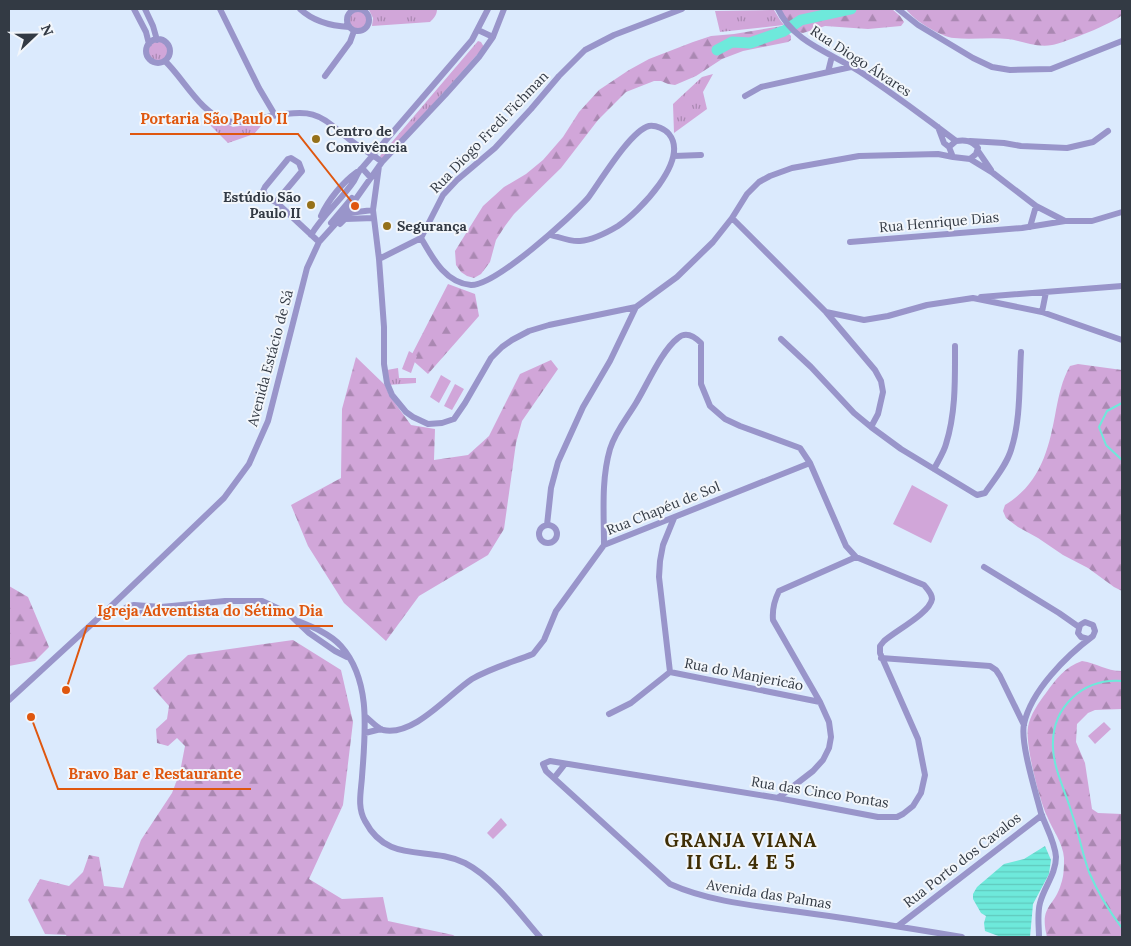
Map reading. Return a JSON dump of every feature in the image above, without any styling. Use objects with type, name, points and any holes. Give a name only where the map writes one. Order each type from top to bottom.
[{"type":"street","points":[[134,9],[146,32],[149,44],[147,54],[150,60],[158,63],[165,61],[169,55],[170,48],[163,41],[157,40],[149,44]]},
{"type":"street","points":[[145,9],[157,40]]},
{"type":"street","points":[[220,9],[255,80],[275,115]]},
{"type":"street","points":[[300,9],[323,23],[334,26],[351,29],[362,31],[367,27],[369,20],[362,10],[351,12],[347,23],[351,29],[350,42],[325,76]]},
{"type":"street","points":[[311,235],[317,224],[333,210],[354,186],[361,168],[435,85],[472,40],[488,9]]},
{"type":"street","name":"Avenida Estácio de Sá","points":[[322,238],[344,219],[365,193],[370,180],[380,164],[479,56],[492,37],[504,9]]},
{"type":"street","name":"Rua Diogo Fredi Fichman","points":[[420,238],[443,195],[457,180],[495,148],[559,76],[585,50],[614,35],[682,9]]},
{"type":"street","name":"Rua Diogo Álvares","points":[[778,9],[794,32],[893,94],[956,140]]},
{"type":"street","points":[[898,9],[918,25],[974,58],[992,66],[1010,70],[1051,69],[1122,42]]},
{"type":"street","points":[[478,30],[492,37]]},
{"type":"street","points":[[828,72],[832,56]]},
{"type":"street","points":[[165,61],[205,108],[228,122],[308,112],[328,121],[356,144],[374,155],[380,164],[373,210],[379,259],[384,327],[384,364],[387,383],[392,395],[406,412],[428,424],[442,423],[454,418],[491,358],[512,340],[529,331],[636,307],[690,266],[713,242],[732,218],[747,194],[759,182],[792,168],[859,156],[938,154],[970,159],[993,173],[1036,206],[1065,221],[1092,221],[1122,212]]},
{"type":"street","points":[[745,96],[761,87],[851,67]]},
{"type":"street","points":[[379,259],[420,238],[435,263],[450,277],[472,285],[490,278],[550,234],[588,197],[618,156],[639,132],[649,126],[658,127],[665,130],[671,136],[674,144],[674,156],[661,183],[635,212],[618,226],[596,237],[579,242],[550,234]]},
{"type":"street","name":"Rua Diogo Álvares","points":[[938,127],[944,143],[949,148]]},
{"type":"street","points":[[938,154],[949,148],[956,140],[1067,148],[1093,142],[1108,130]]},
{"type":"street","points":[[970,141],[978,149],[993,173]]},
{"type":"street","points":[[978,149],[1004,143]]},
{"type":"street","points":[[949,148],[953,157]]},
{"type":"street","points":[[970,159],[974,157],[978,149]]},
{"type":"street","points":[[674,156],[701,155]]},
{"type":"street","points":[[276,202],[302,171],[299,163],[291,158],[288,159],[264,187],[263,191],[270,200],[276,202],[311,235],[322,238]]},
{"type":"street","points":[[361,168],[370,180]]},
{"type":"street","name":"Avenida Estácio de Sá","points":[[9,700],[106,611],[224,498],[249,464],[268,421],[307,268],[330,223],[370,180]]},
{"type":"street","points":[[1030,228],[1036,206]]},
{"type":"street","points":[[349,213],[373,210]]},
{"type":"street","points":[[1046,212],[1046,224]]},
{"type":"street","points":[[344,219],[374,218]]},
{"type":"street","points":[[732,218],[826,312],[875,370],[881,381],[883,392],[878,414],[871,427]]},
{"type":"street","name":"Rua Henrique Dias","points":[[850,242],[1030,228],[1065,221]]},
{"type":"street","points":[[826,312],[864,320],[888,316],[935,303],[973,298],[1122,286]]},
{"type":"street","points":[[1042,312],[1046,292]]},
{"type":"street","points":[[1018,307],[1021,295]]},
{"type":"street","points":[[973,298],[1042,312],[1122,340]]},
{"type":"street","points":[[547,525],[551,488],[558,462],[583,407],[610,361],[636,307]]},
{"type":"street","points":[[604,545],[604,487],[610,450],[618,429],[637,402],[662,357],[678,336],[687,335],[695,337],[701,343],[701,384],[710,406],[732,423],[800,448],[810,463],[846,546],[856,557],[924,585],[931,594],[930,603],[926,610],[880,646],[881,658],[990,666],[1000,676],[1024,725]]},
{"type":"street","points":[[781,338],[811,366],[854,413],[871,427],[901,449],[976,495],[985,493],[1004,466],[1011,450],[1018,416],[1021,352]]},
{"type":"street","points":[[934,469],[946,445],[951,422],[955,394],[955,346]]},
{"type":"street","name":"Rua Chapéu de Sol","points":[[365,734],[398,729],[420,720],[471,680],[486,672],[533,654],[544,640],[556,611],[604,545],[810,463]]},
{"type":"street","name":"Rua do Manjericão","points":[[674,518],[663,545],[660,561],[670,672],[820,702]]},
{"type":"street","points":[[778,798],[823,760],[829,748],[831,737],[829,722],[820,702],[773,620],[774,600],[779,591],[856,557]]},
{"type":"street","points":[[984,567],[1059,612],[1079,627]]},
{"type":"street","points":[[106,611],[121,611],[127,606],[134,605],[161,607],[225,601],[262,601],[278,607],[298,621],[309,633],[335,651],[350,658],[358,678],[365,716],[360,810],[371,831],[388,846],[396,849],[448,857],[464,863],[477,871],[540,937]]},
{"type":"street","points":[[1039,937],[1040,903],[1055,866],[1056,856],[1042,815],[1024,739],[1024,725],[1036,694],[1048,679],[1094,634],[1093,626],[1085,622],[1079,627],[1078,632],[1081,637],[1088,639]]},
{"type":"street","name":"Rua das Cinco Pontas","points":[[565,764],[878,816],[897,817],[913,806],[921,793],[925,775],[918,738],[881,658]]},
{"type":"street","points":[[609,714],[631,703],[670,672]]},
{"type":"street","points":[[365,716],[382,730]]},
{"type":"street","points":[[550,761],[565,764],[554,778],[546,771],[544,764],[550,761]]},
{"type":"street","name":"Avenida das Palmas","points":[[554,778],[670,884],[690,893],[779,909],[962,937]]},
{"type":"street","name":"Rua Porto dos Cavalos","points":[[898,926],[1042,815]]},
{"type":"green space","points":[[437,9],[436,15],[430,22],[372,26],[373,18],[369,10]]},
{"type":"green space","points":[[780,9],[892,9],[904,22],[901,26],[868,29],[825,26],[803,33],[798,32],[785,18]]},
{"type":"green space","points":[[906,9],[1122,9],[1122,15],[1077,37],[1052,45],[1041,46],[1008,39],[961,39],[948,37],[921,23]]},
{"type":"green space","points":[[774,10],[784,25],[720,32],[715,11]]},
{"type":"green space","points":[[358,11],[364,14],[367,20],[364,26],[358,29],[352,26],[349,20],[352,14]]},
{"type":"green space","points":[[782,26],[791,36],[791,40],[788,42],[743,51],[722,59],[696,76],[675,85],[654,81],[626,92],[598,120],[561,168],[514,214],[496,240],[490,262],[481,274],[474,278],[461,272],[456,265],[455,251],[483,206],[504,187],[526,174],[543,160],[563,137],[579,112],[599,90],[649,59],[693,42],[711,36]]},
{"type":"green space","points":[[158,39],[166,43],[170,51],[166,59],[158,63],[150,59],[146,51],[150,43]]},
{"type":"green space","points":[[478,41],[484,47],[386,157],[381,159],[380,156]]},
{"type":"green space","points":[[713,74],[703,92],[707,109],[674,133],[673,104],[702,77]]},
{"type":"green space","points":[[209,115],[233,127],[257,123],[261,126],[254,134],[228,143],[203,118]]},
{"type":"green space","points":[[448,284],[475,294],[479,316],[428,374],[410,358]]},
{"type":"green space","points":[[409,351],[417,356],[411,373],[402,369]]},
{"type":"green space","points":[[356,357],[385,385],[389,395],[411,425],[435,429],[434,460],[468,455],[489,436],[520,374],[551,360],[558,369],[522,421],[516,443],[504,529],[488,555],[419,596],[386,641],[344,603],[308,546],[291,505],[341,478],[342,409]]},
{"type":"green space","points":[[1078,364],[1122,370],[1122,591],[1088,568],[1018,527],[1006,518],[1003,511],[1005,505],[1017,496],[1035,476],[1050,438],[1058,399],[1067,371],[1070,366]]},
{"type":"green space","points":[[398,368],[399,378],[416,378],[416,383],[388,385],[387,370]]},
{"type":"green space","points":[[441,375],[451,381],[439,403],[430,397]]},
{"type":"green space","points":[[455,384],[464,389],[452,410],[444,406]]},
{"type":"green space","points":[[912,485],[948,505],[931,543],[893,524]]},
{"type":"green space","points":[[9,586],[28,597],[49,647],[35,661],[9,666]]},
{"type":"green space","points":[[293,640],[341,670],[353,722],[343,805],[309,879],[342,899],[383,897],[388,921],[456,937],[67,937],[66,935],[45,934],[28,900],[40,879],[69,886],[83,872],[89,855],[99,857],[104,886],[123,888],[141,840],[172,793],[180,772],[185,746],[177,738],[168,746],[157,743],[156,729],[167,719],[169,706],[153,688],[188,655]]},
{"type":"green space","points":[[1082,661],[1111,670],[1122,671],[1122,709],[1095,710],[1088,713],[1077,724],[1076,742],[1085,763],[1092,809],[1098,813],[1122,814],[1122,937],[1047,937],[1045,927],[1046,912],[1062,881],[1064,858],[1062,847],[1049,821],[1037,785],[1029,746],[1028,727],[1035,709],[1053,683],[1066,670]]},
{"type":"green space","points":[[1104,722],[1111,729],[1095,744],[1088,736]]},
{"type":"green space","points":[[501,818],[507,825],[493,839],[487,833]]},
{"type":"shaded area","points":[[1045,846],[1051,860],[1049,874],[1033,904],[1030,937],[1001,937],[985,931],[984,923],[986,916],[981,913],[973,899],[973,894],[977,887],[1004,864],[1024,859]]},
{"type":"waterway","points":[[717,50],[732,42],[750,43],[784,31],[801,20],[851,9]]},
{"type":"waterway","points":[[1122,403],[1107,411],[1099,427],[1106,445],[1122,460]]},
{"type":"waterway","points":[[1122,681],[1094,684],[1072,698],[1057,720],[1053,748],[1058,773],[1089,872],[1104,901],[1122,928]]},
{"type":"place","name":"Centro de Convivência","points":[[316,139]]},
{"type":"place","name":"Estúdio São Paulo II","points":[[311,205]]},
{"type":"place","name":"Portaria São Paulo II","points":[[355,206]]},
{"type":"place","name":"Segurança","points":[[387,226]]},
{"type":"place","name":"Igreja Adventista do Sétimo Dia","points":[[66,690]]},
{"type":"place","name":"Bravo Bar e Restaurante","points":[[31,717]]},
{"type":"district","name":"GRANJA VIANA II GL. 4 E 5","points":[[741,851]]}]
